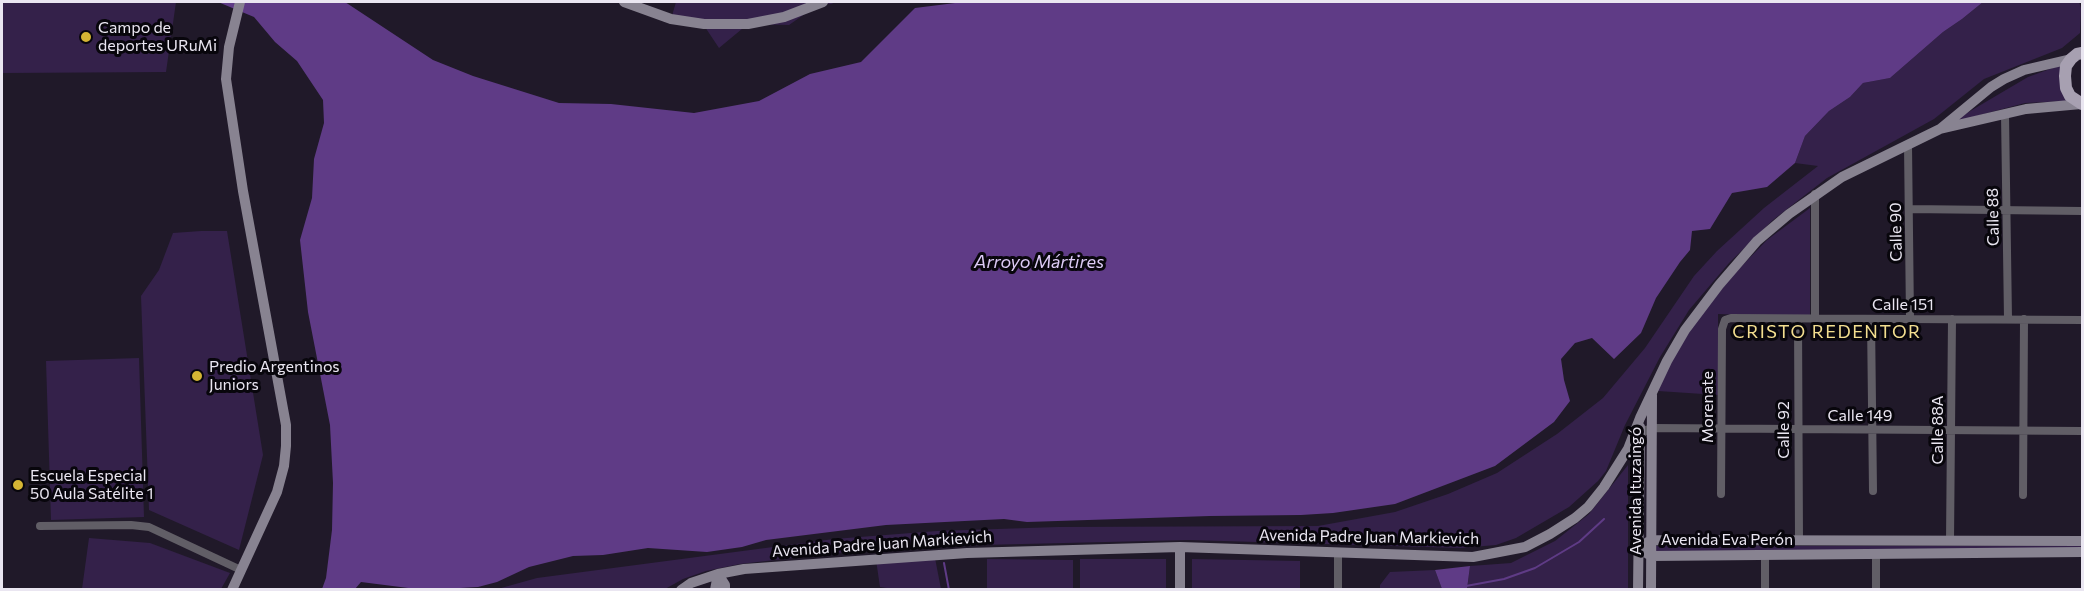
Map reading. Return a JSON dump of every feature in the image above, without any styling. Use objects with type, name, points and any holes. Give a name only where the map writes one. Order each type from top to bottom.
[{"type":"main road","points":[[624,2],[671,19],[704,24],[748,24],[784,17],[823,2]]},
{"type":"main road","points":[[232,590],[277,492],[284,466],[286,446],[286,425],[230,114],[226,79],[229,47],[238,6]]},
{"type":"main road","points":[[2078,52],[2066,66],[2067,88],[2070,96],[2082,104]]},
{"type":"main road","name":"Avenida Padre Juan Markievich","points":[[681,590],[691,583],[718,574],[755,568],[967,553],[1180,547],[1473,557],[1525,547],[1550,534],[1588,507],[1617,470],[1679,340],[1719,285],[1757,241],[1815,194],[1842,177],[1940,129],[2004,79],[2078,52]]},
{"type":"main road","name":"Avenida Padre Juan Markievich","points":[[1940,129],[2041,107],[2082,104]]},
{"type":"main road","name":"Avenida Ituzaingó","points":[[1651,590],[1652,393]]},
{"type":"main road","name":"Avenida Ituzaingó","points":[[1638,590],[1640,418]]},
{"type":"main road","name":"Avenida Eva Perón","points":[[2082,541],[1651,540],[1639,548],[1651,556],[2082,552]]},
{"type":"main road","points":[[1180,547],[1180,590]]},
{"type":"main road","points":[[715,590],[718,574]]},
{"type":"main road","points":[[718,574],[724,590]]},
{"type":"street","name":"Calle 88","points":[[2005,114],[2008,319]]},
{"type":"street","name":"Calle 90","points":[[1908,145],[1910,319]]},
{"type":"street","points":[[1815,194],[1815,319]]},
{"type":"street","points":[[1909,209],[2082,211]]},
{"type":"street","name":"Calle 151","points":[[1725,320],[1731,318],[2082,320]]},
{"type":"street","name":"Calle 92","points":[[1798,319],[1799,541]]},
{"type":"street","points":[[1871,319],[1873,491]]},
{"type":"street","name":"Calle 88A","points":[[1950,541],[1952,319]]},
{"type":"street","points":[[2023,495],[2024,319]]},
{"type":"street","name":"Morenate","points":[[1722,494],[1722,329],[1725,320]]},
{"type":"street","points":[[1640,436],[1652,428]]},
{"type":"street","name":"Calle 149","points":[[1652,428],[2082,431]]},
{"type":"street","points":[[40,526],[131,525],[149,527],[241,570]]},
{"type":"street","points":[[1338,552],[1338,590]]},
{"type":"street","points":[[1876,554],[1876,590]]},
{"type":"street","points":[[1765,556],[1765,590]]},
{"type":"shaded area","name":"Campo de deportes URuMi","points":[[2,2],[176,2],[166,72],[2,73]]},
{"type":"shaded area","points":[[676,2],[836,2],[819,4],[789,25],[748,24],[719,48],[703,24],[671,19]]},
{"type":"shaded area","points":[[1983,2],[2079,2],[2081,8],[2080,33],[2062,48],[1984,79],[1934,119],[1827,178],[1773,220],[1729,263],[1689,310],[1660,357],[1625,425],[1606,471],[1598,481],[1569,507],[1516,538],[1496,545],[1461,548],[1189,540],[940,546],[836,553],[740,564],[706,571],[683,579],[665,589],[494,590],[537,578],[834,539],[937,531],[1058,527],[1318,526],[1395,512],[1448,494],[1497,473],[1557,434],[1603,398],[1645,348],[1694,276],[1717,251],[1764,208],[1818,166],[1795,163],[1805,136],[1829,111],[1850,97],[1863,83],[1890,78],[1943,32]]},
{"type":"shaded area","points":[[2061,65],[2067,101],[2025,103],[1950,123],[2028,77]]},
{"type":"shaded area","points":[[1810,208],[1810,317],[1718,314],[1718,395],[1658,391],[1668,367],[1694,324],[1732,276],[1767,240]]},
{"type":"shaded area","name":"Predio Argentinos Juniors","points":[[227,231],[263,455],[239,550],[149,510],[141,296],[159,270],[173,233]]},
{"type":"shaded area","points":[[139,358],[144,517],[51,520],[46,361]]},
{"type":"shaded area","points":[[1628,465],[1628,589],[1467,590],[1470,566],[1511,563],[1555,541],[1589,514]]},
{"type":"shaded area","points":[[89,538],[150,543],[230,573],[221,589],[82,589]]},
{"type":"shaded area","points":[[1654,546],[2082,546],[2082,551],[1654,552]]},
{"type":"shaded area","points":[[935,558],[941,589],[900,590],[880,587],[876,560]]},
{"type":"shaded area","points":[[987,559],[1073,560],[1073,589],[987,589]]},
{"type":"shaded area","points":[[1080,559],[1166,559],[1166,589],[1080,589]]},
{"type":"shaded area","points":[[1192,559],[1300,561],[1300,589],[1192,589]]},
{"type":"shaded area","points":[[1435,570],[1442,589],[1380,589],[1380,585],[1390,572]]},
{"type":"water","name":"Arroyo Mártires","points":[[218,2],[345,2],[433,60],[473,76],[559,103],[611,104],[694,113],[759,101],[810,74],[861,62],[915,8],[963,2],[1983,2],[1943,32],[1890,78],[1863,83],[1850,97],[1829,111],[1805,136],[1795,163],[1767,187],[1732,193],[1710,229],[1692,231],[1690,250],[1656,298],[1641,333],[1614,359],[1592,338],[1575,343],[1561,359],[1570,401],[1554,422],[1495,466],[1395,504],[1301,515],[1027,522],[1004,519],[886,525],[766,540],[742,547],[707,552],[648,548],[603,555],[573,556],[529,567],[497,582],[478,587],[424,590],[361,582],[355,589],[322,589],[326,578],[332,530],[333,483],[330,425],[308,312],[300,240],[312,198],[314,159],[324,123],[323,100],[297,61],[275,42],[254,17]]},
{"type":"water","points":[[1470,566],[1467,589],[1442,589],[1435,570]]},
{"type":"waterway","points":[[1466,586],[1504,579],[1535,568],[1579,542],[1604,519]]},
{"type":"waterway","points":[[944,563],[949,590]]},
{"type":"place","name":"Campo de deportes URuMi","points":[[86,37]]},
{"type":"place","name":"Predio Argentinos Juniors","points":[[197,376]]},
{"type":"place","name":"Escuela Especial 50 Aula Satélite 1","points":[[18,485]]},
{"type":"district","name":"CRISTO REDENTOR","points":[[1827,332]]}]
